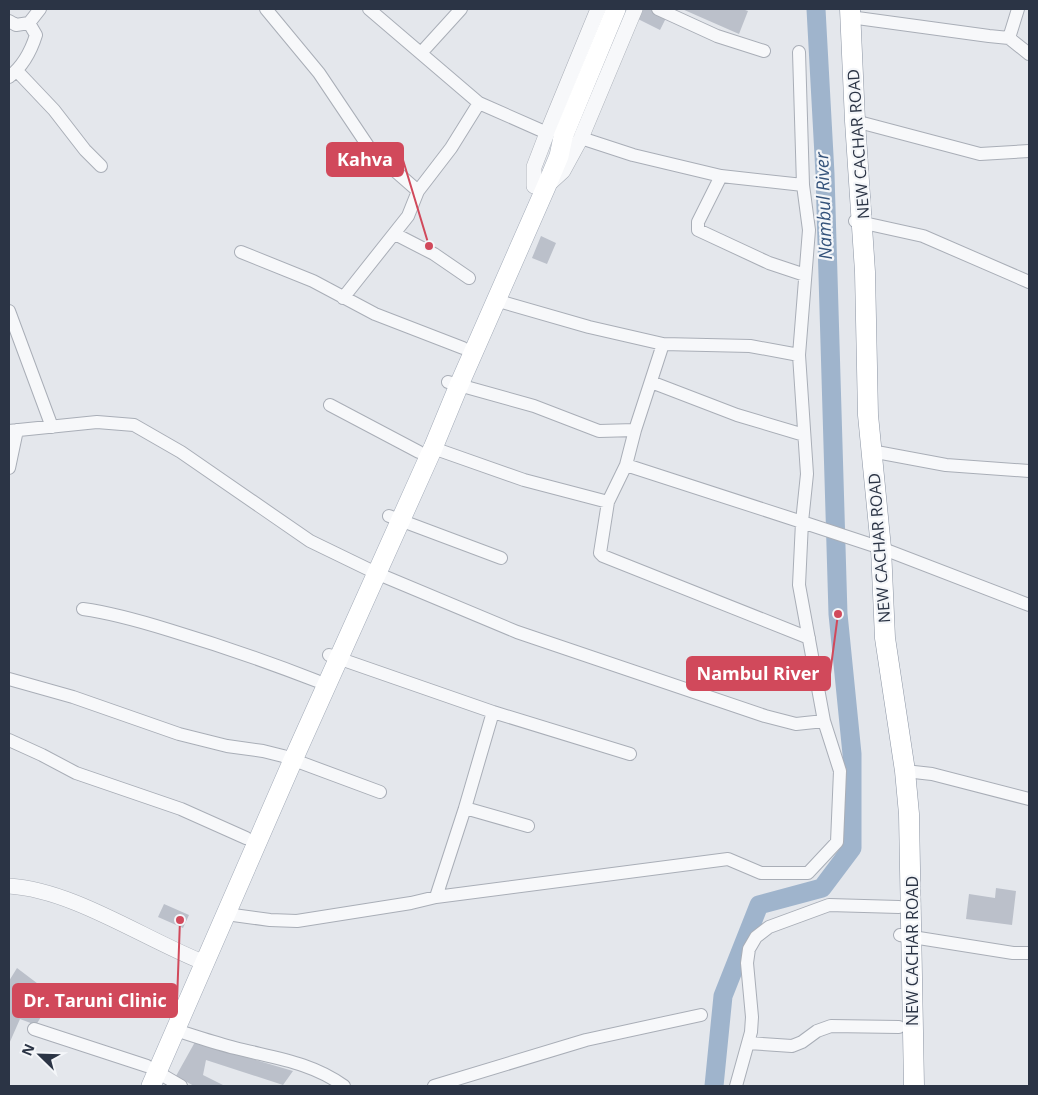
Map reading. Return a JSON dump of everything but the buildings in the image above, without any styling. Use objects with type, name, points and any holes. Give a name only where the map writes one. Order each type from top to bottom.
[{"type":"highway","name":"NEW CACHAR ROAD","points":[[846,11],[855,121],[858,221],[856,380],[860,448],[905,771],[910,830],[906,936],[899,1027],[901,1086]]},
{"type":"highway","name":"NEW CACHAR ROAD","points":[[846,11],[844,118],[866,279],[866,383],[871,451],[875,641],[898,807],[900,907],[906,936],[914,1086]]},
{"type":"main road","points":[[151,1075],[199,961],[246,838],[288,758],[426,450],[453,384],[496,300],[548,168],[549,153],[564,136],[616,9]]},
{"type":"main road","points":[[453,384],[463,348],[484,296],[540,187]]},
{"type":"main road","points":[[138,1086],[151,1075],[176,1030],[199,961],[226,914],[317,681],[334,657]]},
{"type":"street","points":[[29,24],[40,9]]},
{"type":"street","points":[[266,9],[319,73],[370,149],[418,191]]},
{"type":"street","points":[[370,9],[479,103],[564,136],[633,155],[721,176],[803,185]]},
{"type":"street","points":[[421,53],[461,9]]},
{"type":"street","points":[[598,9],[564,136],[563,170],[540,187],[534,167],[564,136],[635,9]]},
{"type":"street","points":[[658,9],[717,36],[764,51]]},
{"type":"street","points":[[1009,38],[1018,9]]},
{"type":"street","points":[[846,11],[1009,38],[1029,54]]},
{"type":"street","points":[[9,21],[16,24],[29,24]]},
{"type":"street","points":[[29,24],[36,35],[33,46],[13,74],[54,110],[85,150],[101,166]]},
{"type":"street","points":[[226,914],[270,920],[297,921],[402,905],[436,897],[728,859],[761,873],[808,873],[837,842],[840,771],[824,721],[799,584],[802,522],[807,474],[799,355],[809,230],[803,185],[799,52]]},
{"type":"street","points":[[343,298],[408,216],[418,191],[452,148],[479,103]]},
{"type":"street","points":[[855,121],[980,154],[1029,151]]},
{"type":"street","points":[[721,176],[698,222],[698,230],[769,263],[805,275]]},
{"type":"street","points":[[858,221],[923,236],[1029,282]]},
{"type":"street","points":[[395,234],[434,254],[469,278]]},
{"type":"street","points":[[241,252],[313,281],[374,314],[463,348]]},
{"type":"street","points":[[496,300],[589,327],[663,344],[750,346],[799,355]]},
{"type":"street","points":[[9,311],[52,427]]},
{"type":"street","points":[[663,344],[635,430],[626,465],[608,502],[600,553],[603,556],[809,638]]},
{"type":"street","points":[[651,382],[737,415],[804,435]]},
{"type":"street","points":[[453,384],[534,406],[598,431],[635,430]]},
{"type":"street","points":[[330,405],[426,450],[524,480],[608,502]]},
{"type":"street","points":[[9,468],[13,430],[97,422],[134,425],[181,452],[310,541],[372,571],[517,632],[766,716],[796,724],[824,721]]},
{"type":"street","points":[[871,451],[946,466],[1029,472]]},
{"type":"street","points":[[626,465],[873,545],[1029,605]]},
{"type":"street","points":[[395,518],[501,558]]},
{"type":"street","points":[[83,608],[110,612],[185,634],[253,656],[317,681]]},
{"type":"street","points":[[334,657],[493,712],[630,754]]},
{"type":"street","points":[[9,678],[179,734],[288,758],[380,792]]},
{"type":"street","points":[[436,897],[465,808],[493,712]]},
{"type":"street","points":[[9,740],[76,773],[181,809],[246,838]]},
{"type":"street","points":[[905,771],[932,774],[1029,799]]},
{"type":"street","points":[[465,808],[528,826]]},
{"type":"street","points":[[9,886],[48,894],[77,904],[199,961]]},
{"type":"street","points":[[736,1086],[748,1043],[752,1017],[747,956],[752,944],[762,931],[829,905],[900,907]]},
{"type":"street","points":[[906,936],[1029,953]]},
{"type":"street","points":[[434,1086],[586,1040],[701,1015]]},
{"type":"street","points":[[748,1043],[792,1046],[830,1026],[899,1027]]},
{"type":"street","points":[[34,1029],[180,1086]]},
{"type":"street","points":[[176,1030],[234,1048],[306,1065],[334,1078],[344,1086]]},
{"type":"waterway","name":"Nambul River","points":[[714,1086],[723,996],[759,905],[822,888],[852,848],[852,754],[838,614],[825,174],[816,9]]},
{"type":"place","name":"Kahva","points":[[429,246]]},
{"type":"place","name":"Nambul River","points":[[838,614]]},
{"type":"place","name":"Dr. Taruni Clinic","points":[[180,920]]}]
